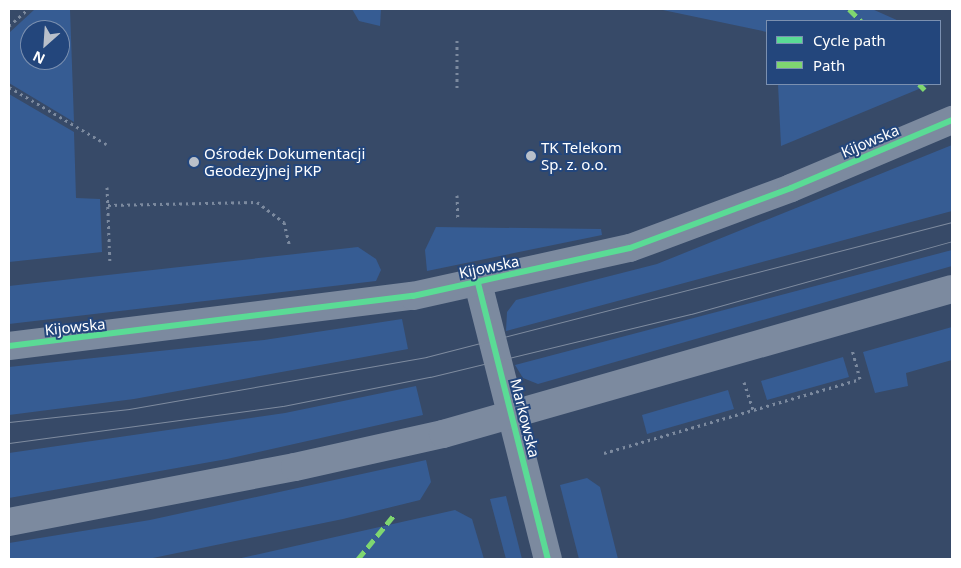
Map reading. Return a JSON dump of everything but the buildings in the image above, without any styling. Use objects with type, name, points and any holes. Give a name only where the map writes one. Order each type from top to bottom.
[{"type":"street","name":"Kijowska","points":[[9,346],[282,316],[478,283],[630,248],[791,188],[952,120]]},
{"type":"street","name":"Markowska","points":[[478,283],[548,559]]},
{"type":"street","points":[[9,522],[295,468],[512,415],[952,289]]},
{"type":"path","points":[[9,26],[28,9]]},
{"type":"path","points":[[457,40],[457,88]]},
{"type":"path","points":[[9,87],[106,144]]},
{"type":"path","points":[[107,187],[110,264]]},
{"type":"path","points":[[457,195],[458,219]]},
{"type":"path","points":[[108,205],[257,202],[284,222],[289,244]]},
{"type":"path","points":[[604,453],[860,380],[852,349]]},
{"type":"path","points":[[744,380],[753,410]]},
{"type":"shaded area","points":[[35,9],[70,9],[74,122],[9,83],[9,33],[20,23],[20,70],[70,70],[70,20],[23,20]]},
{"type":"shaded area","points":[[352,9],[381,9],[380,26],[359,21]]},
{"type":"shaded area","points":[[658,9],[872,9],[897,20],[766,20],[766,32]]},
{"type":"shaded area","points":[[778,85],[929,85],[781,146]]},
{"type":"shaded area","points":[[9,94],[74,132],[76,198],[100,199],[102,252],[9,262]]},
{"type":"shaded area","points":[[952,145],[952,211],[506,331],[507,312],[516,300],[657,264]]},
{"type":"shaded area","points":[[436,227],[601,229],[602,235],[427,271],[425,250]]},
{"type":"shaded area","points":[[358,247],[376,259],[381,270],[376,281],[9,324],[9,286]]},
{"type":"shaded area","points":[[952,250],[952,266],[538,384],[523,378],[515,365]]},
{"type":"shaded area","points":[[402,319],[408,349],[134,399],[9,415],[9,367],[264,340]]},
{"type":"shaded area","points":[[952,327],[952,360],[906,373],[908,386],[875,393],[863,352]]},
{"type":"shaded area","points":[[843,357],[849,377],[767,400],[761,381]]},
{"type":"shaded area","points":[[416,386],[423,415],[227,459],[9,498],[9,453],[285,413]]},
{"type":"shaded area","points":[[728,390],[734,409],[647,434],[642,415]]},
{"type":"shaded area","points":[[426,460],[431,482],[420,500],[343,519],[148,559],[9,559],[9,543],[150,520]]},
{"type":"shaded area","points":[[587,478],[600,487],[618,559],[579,559],[560,485]]},
{"type":"shaded area","points":[[506,496],[522,559],[506,559],[490,499]]},
{"type":"shaded area","points":[[455,510],[472,519],[484,559],[237,559]]},
{"type":"tram line","points":[[9,422],[129,409],[426,357],[952,222]]},
{"type":"tram line","points":[[9,443],[283,406],[430,377],[691,314],[952,241]]},
{"type":"marked path","points":[[849,9],[860,20]]},
{"type":"marked path","points":[[920,85],[925,90]]},
{"type":"marked path","points":[[358,559],[394,515]]},
{"type":"cycle path","points":[[9,346],[413,296],[630,248],[791,188],[952,120]]},
{"type":"cycle path","points":[[478,283],[548,559]]},
{"type":"place","name":"TK Telekom Sp. z. o.o.","points":[[531,156]]},
{"type":"place","name":"Ośrodek Dokumentacji Geodezyjnej PKP","points":[[194,162]]}]
